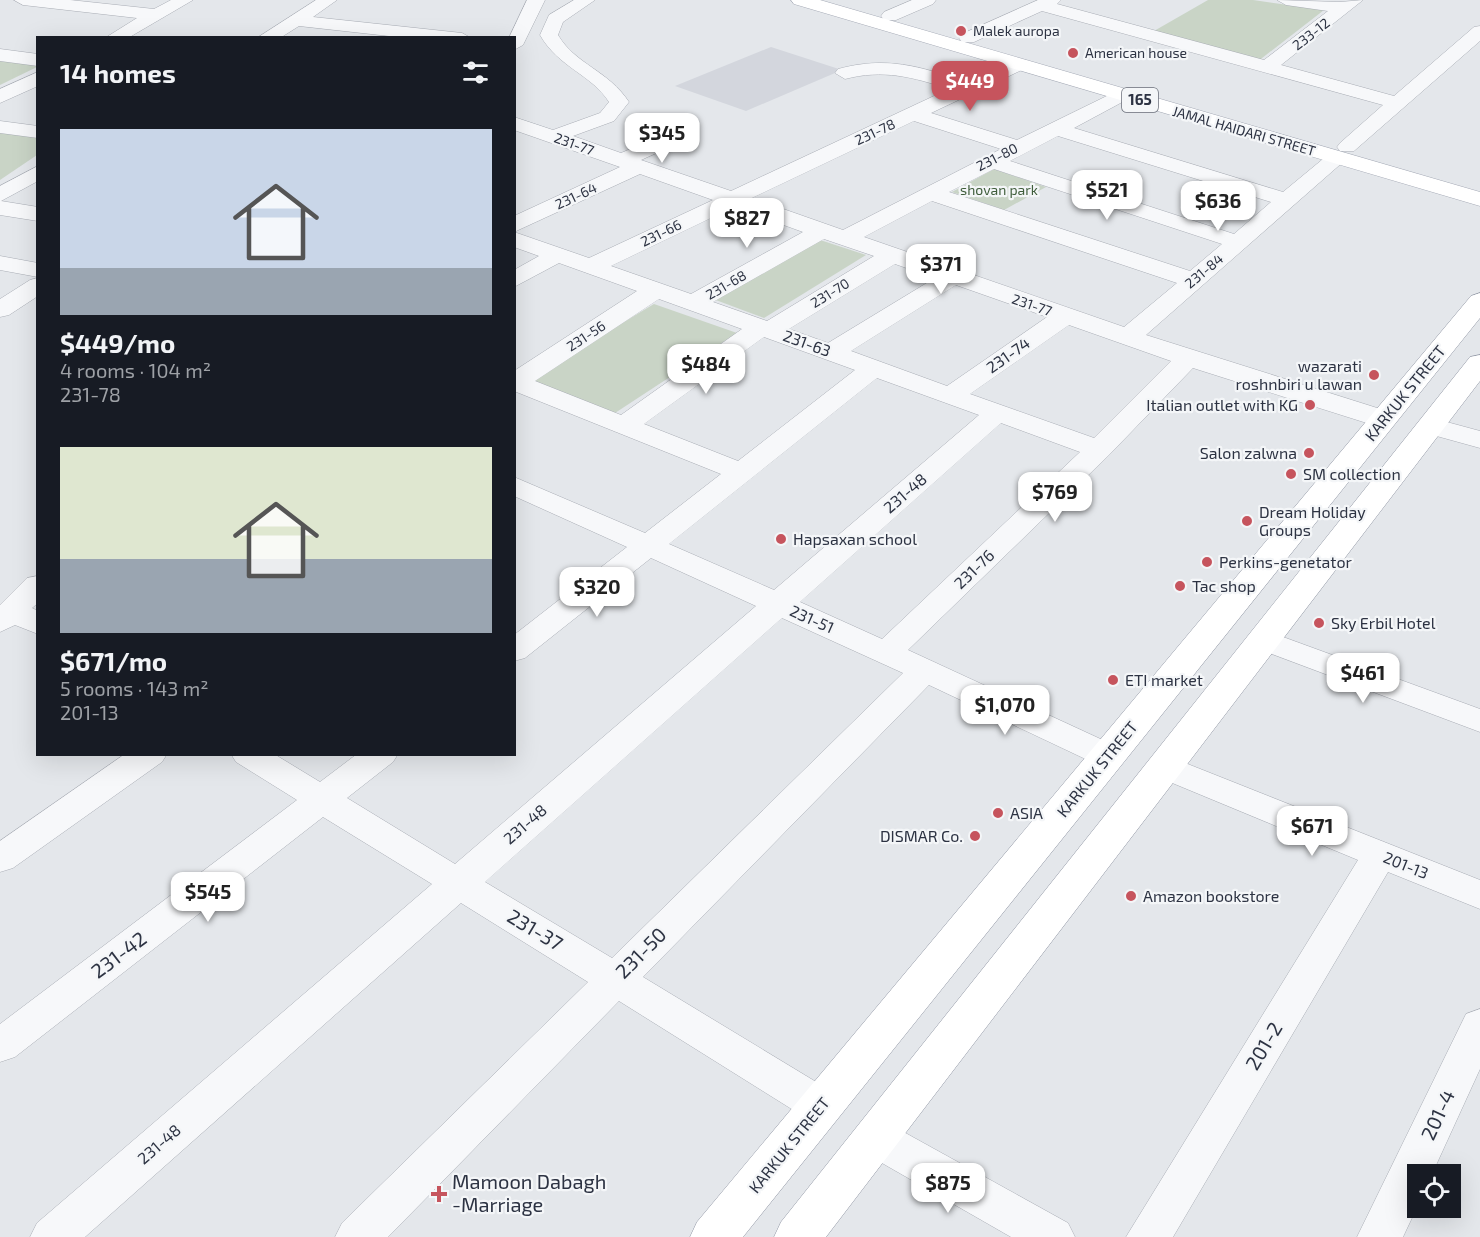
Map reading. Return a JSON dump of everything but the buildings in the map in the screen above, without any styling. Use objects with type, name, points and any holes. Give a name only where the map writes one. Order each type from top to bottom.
[{"type":"main road","name":"JAMAL HAIDARI STREET","points":[[800,0],[1019,64],[1061,71],[1341,152],[1480,199]]},
{"type":"main road","name":"JAMAL HAIDARI STREET","points":[[835,0],[968,38],[1121,95],[1480,185]]},
{"type":"main road","name":"KARKUK STREET","points":[[714,1237],[1480,301]]},
{"type":"main road","points":[[798,1237],[1480,363]]},
{"type":"main road","points":[[1181,667],[1180,679],[1198,691],[1214,693],[1229,685]]},
{"type":"main road","points":[[1141,716],[1154,708],[1170,707],[1185,713],[1194,723],[1191,732]]},
{"type":"street","points":[[23,0],[157,15]]},
{"type":"street","points":[[118,36],[184,0]]},
{"type":"street","points":[[269,36],[328,0]]},
{"type":"street","points":[[516,42],[536,0]]},
{"type":"street","points":[[552,136],[607,117],[619,102],[607,85],[567,59],[556,48],[549,35],[555,19],[586,0]]},
{"type":"street","points":[[890,16],[927,0]]},
{"type":"street","points":[[1286,0],[1349,4]]},
{"type":"street","points":[[968,38],[1046,3],[1090,20],[1398,103]]},
{"type":"street","name":"233-12","points":[[1267,67],[1349,4]]},
{"type":"street","points":[[295,20],[443,36]]},
{"type":"street","points":[[1090,20],[1077,28],[1078,32],[1106,42]]},
{"type":"street","name":"231-84","points":[[1128,337],[1480,31]]},
{"type":"street","points":[[0,55],[36,60]]},
{"type":"street","name":"231-78","points":[[731,199],[1019,64]]},
{"type":"street","points":[[845,73],[863,67],[899,68],[967,89]]},
{"type":"street","points":[[0,97],[36,79]]},
{"type":"street","name":"231-80","points":[[832,235],[929,193],[1121,95]]},
{"type":"street","points":[[912,114],[1017,147]]},
{"type":"street","name":"231-77","points":[[516,124],[1188,358],[1383,419]]},
{"type":"street","points":[[0,127],[36,132]]},
{"type":"street","points":[[1054,128],[1286,200]]},
{"type":"street","name":"231-64","points":[[516,224],[687,132]]},
{"type":"street","points":[[989,161],[1237,242]]},
{"type":"street","points":[[0,195],[36,173]]},
{"type":"street","points":[[929,193],[1193,280]]},
{"type":"street","name":"231-66","points":[[591,266],[731,199]]},
{"type":"street","points":[[0,208],[36,214]]},
{"type":"street","name":"231-68","points":[[694,303],[832,235]]},
{"type":"street","name":"231-63","points":[[516,240],[1099,449]]},
{"type":"street","points":[[516,279],[558,254]]},
{"type":"street","name":"231-70","points":[[624,426],[766,328],[891,256]]},
{"type":"street","points":[[0,263],[36,270]]},
{"type":"street","points":[[832,352],[953,277]]},
{"type":"street","points":[[0,310],[36,286]]},
{"type":"street","name":"231-56","points":[[516,381],[656,290]]},
{"type":"street","name":"231-74","points":[[951,394],[1065,316]]},
{"type":"street","name":"231-76","points":[[886,652],[1099,449],[1188,358]]},
{"type":"street","points":[[516,649],[875,367]]},
{"type":"street","points":[[516,382],[742,473]]},
{"type":"street","name":"231-48","points":[[52,1237],[998,412]]},
{"type":"street","points":[[1432,426],[1480,440]]},
{"type":"street","name":"231-51","points":[[520,493],[649,546],[778,603],[1108,756]]},
{"type":"street","points":[[17,619],[36,588]]},
{"type":"street","points":[[1264,640],[1480,721]]},
{"type":"street","name":"231-50","points":[[358,1237],[925,670]]},
{"type":"street","points":[[0,859],[147,756]]},
{"type":"street","name":"231-37","points":[[251,756],[821,1106]]},
{"type":"street","name":"231-42","points":[[0,1046],[378,756]]},
{"type":"street","name":"201-13","points":[[1165,768],[1480,895]]},
{"type":"street","name":"201-2","points":[[1149,1237],[1380,855]]},
{"type":"street","name":"201-4","points":[[1380,1237],[1480,1025]]},
{"type":"street","points":[[876,1138],[1052,1237]]},
{"type":"shaded area","points":[[771,47],[842,70],[746,111],[675,86]]},
{"type":"green space","points":[[1208,0],[1253,0],[1324,10],[1257,62],[1154,31]]},
{"type":"green space","points":[[0,60],[36,64],[36,67],[0,85]]},
{"type":"green space","points":[[0,131],[36,137],[36,156],[0,180]]},
{"type":"green space","name":"shovan park","points":[[994,169],[1046,187],[1004,210],[952,192]]},
{"type":"green space","points":[[817,239],[866,255],[764,318],[713,299]]},
{"type":"green space","points":[[654,304],[737,333],[615,413],[529,379]]},
{"type":"place","name":"Malek auropa","points":[[961,31]]},
{"type":"place","name":"American house","points":[[1073,53]]},
{"type":"place","name":"wazarati roshnbiri u lawan","points":[[1374,375]]},
{"type":"place","name":"Italian outlet with KG","points":[[1310,405]]},
{"type":"place","name":"Salon zalwna","points":[[1309,453]]},
{"type":"place","name":"SM collection","points":[[1291,474]]},
{"type":"place","name":"Dream Holiday Groups","points":[[1247,521]]},
{"type":"place","name":"Hapsaxan school","points":[[781,539]]},
{"type":"place","name":"Perkins-genetator","points":[[1207,562]]},
{"type":"place","name":"Tac shop","points":[[1180,586]]},
{"type":"place","name":"Sky Erbil Hotel","points":[[1319,623]]},
{"type":"place","name":"ETI market","points":[[1113,680]]},
{"type":"place","name":"ASIA","points":[[998,813]]},
{"type":"place","name":"DISMAR Co.","points":[[975,836]]},
{"type":"place","name":"Amazon bookstore","points":[[1131,896]]},
{"type":"place","name":"Mamoon Dabagh -Marriage","points":[[439,1194]]}]
